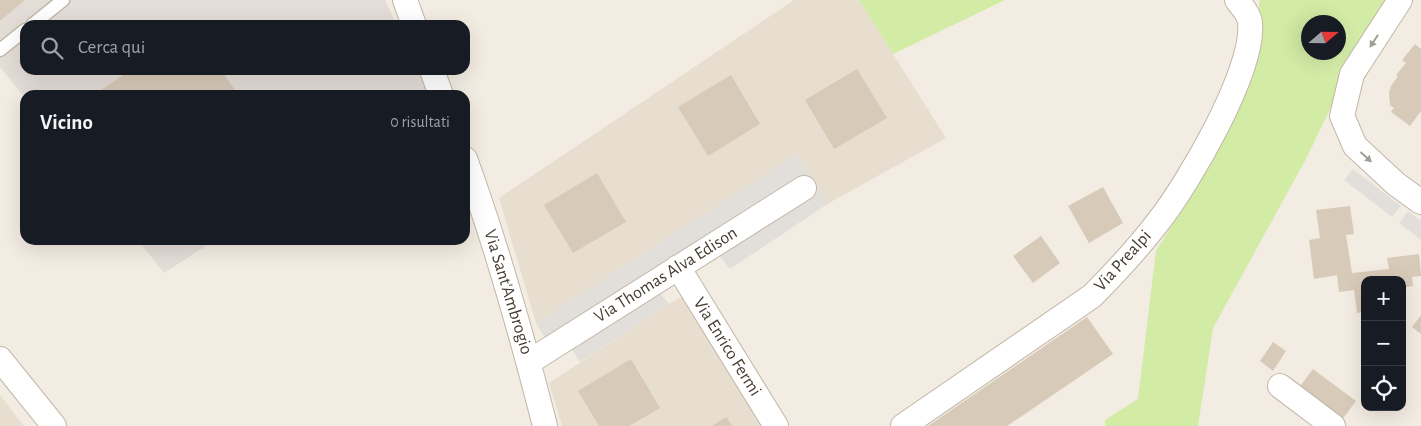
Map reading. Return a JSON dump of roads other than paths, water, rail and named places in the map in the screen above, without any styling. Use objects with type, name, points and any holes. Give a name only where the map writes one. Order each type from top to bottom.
[{"type":"street","points":[[405,0],[412,20]]},
{"type":"street","name":"Via Prealpi","points":[[903,426],[1092,296],[1160,220],[1206,149],[1236,83],[1247,52],[1250,21],[1237,0]]},
{"type":"street","points":[[1400,0],[1352,74],[1342,116],[1355,146],[1396,184],[1421,202]]},
{"type":"street","points":[[434,75],[439,90]]},
{"type":"street","name":"Via Sant'Ambrogio","points":[[470,173],[480,200],[528,362],[545,426]]},
{"type":"street","name":"Via Thomas Alva Edison","points":[[528,362],[804,188]]},
{"type":"street","name":"Via Enrico Fermi","points":[[678,267],[776,426]]},
{"type":"street","points":[[0,359],[54,426]]},
{"type":"street","points":[[1280,386],[1333,426]]},
{"type":"lane","points":[[38,20],[63,0]]},
{"type":"lane","points":[[0,50],[20,34]]}]
